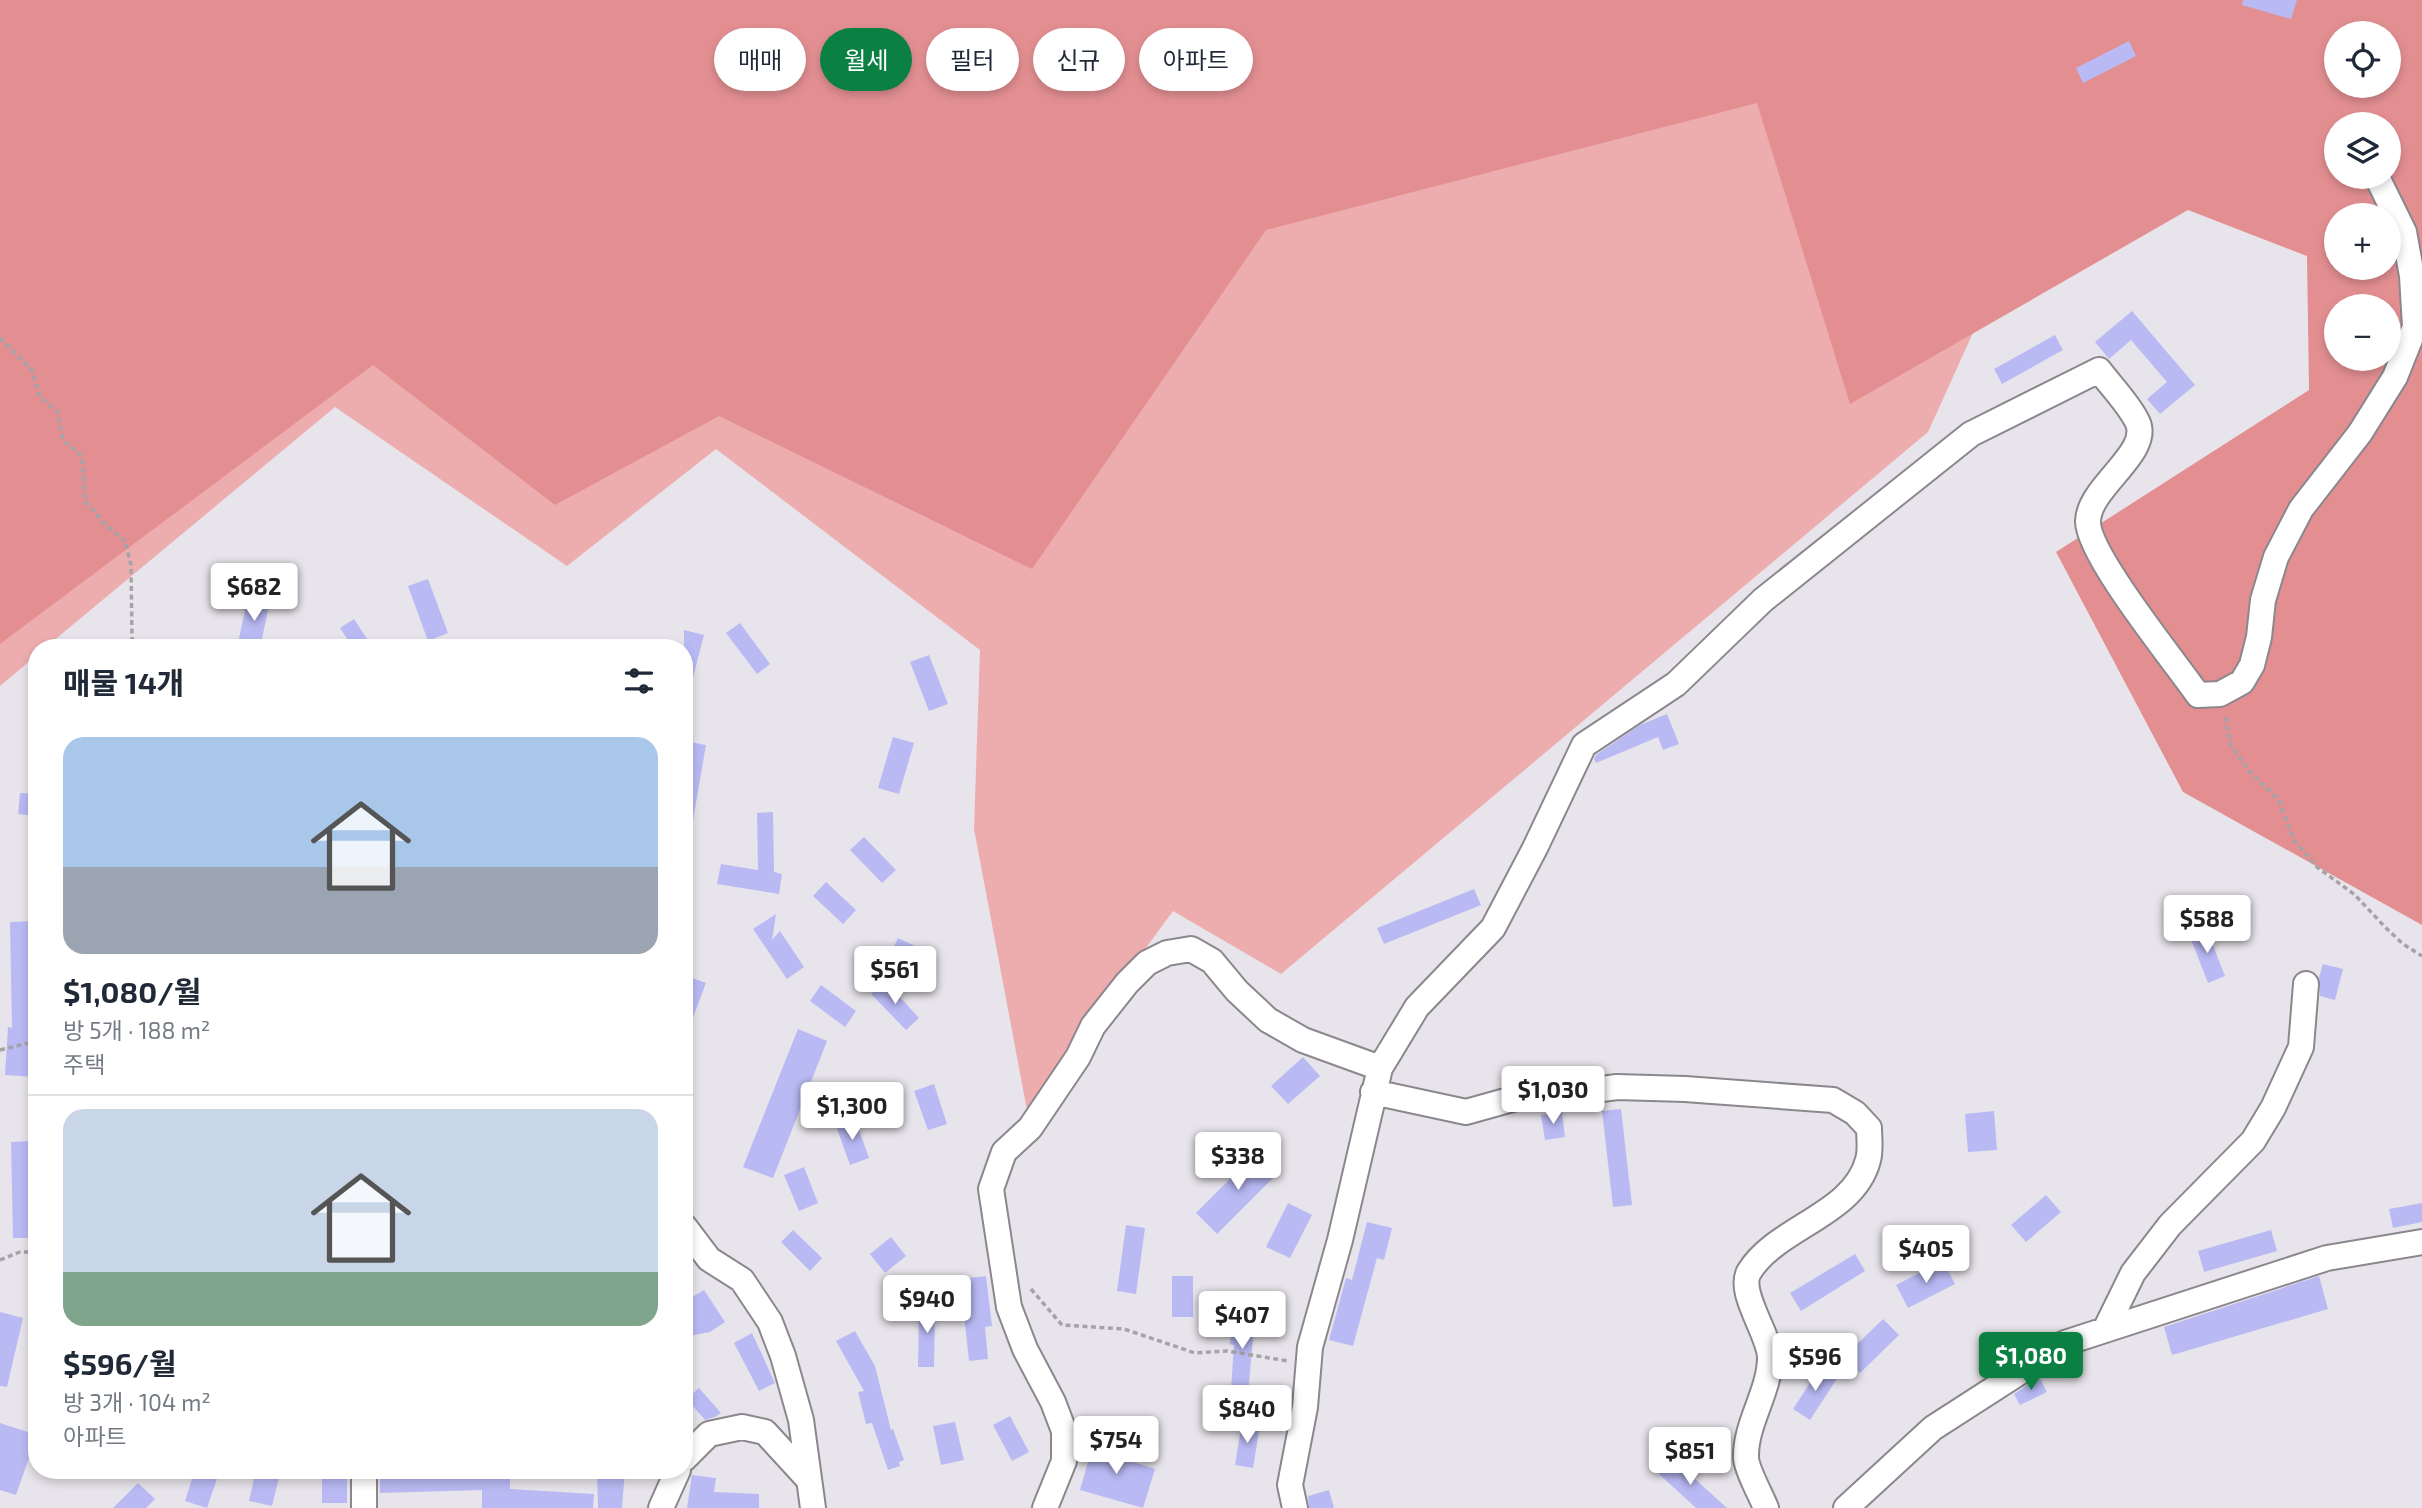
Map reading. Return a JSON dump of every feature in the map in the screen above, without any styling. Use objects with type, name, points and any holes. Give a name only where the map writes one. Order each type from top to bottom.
[{"type":"street","points":[[1295,1508],[1290,1485],[1304,1407],[1310,1347],[1340,1240],[1380,1068],[1417,1007],[1493,928],[1584,745],[1676,684],[1763,600],[1970,433],[2099,370],[2138,422],[2140,440],[2094,499],[2088,522],[2105,567],[2199,695],[2220,694],[2242,682],[2252,665],[2259,637],[2263,600],[2276,557],[2301,509],[2360,433],[2395,377],[2415,327],[2412,276],[2404,232],[2383,189]]},
{"type":"street","points":[[1045,1508],[1065,1461],[1065,1432],[1053,1402],[1025,1349],[1009,1307],[991,1189],[1004,1152],[1030,1128],[1078,1057],[1093,1026],[1127,983],[1147,963],[1167,953],[1191,948],[1212,961],[1268,1020],[1303,1040],[1380,1068]]},
{"type":"street","points":[[2105,1330],[2133,1273],[2170,1225],[2253,1141],[2273,1108],[2301,1047],[2306,984]]},
{"type":"street","points":[[1373,1092],[1466,1112],[1516,1098],[1617,1087],[1685,1089],[1833,1100],[1855,1113],[1870,1128],[1868,1160],[1855,1184],[1835,1205],[1763,1255],[1747,1275],[1748,1292],[1771,1357],[1766,1387],[1752,1428],[1746,1459],[1766,1508]]},
{"type":"street","points":[[693,1238],[709,1259],[742,1280],[770,1322],[783,1356],[801,1420],[813,1508]]},
{"type":"street","points":[[1846,1508],[1933,1428],[2065,1343],[2327,1258],[2422,1242]]},
{"type":"street","points":[[693,1450],[709,1434],[742,1427],[765,1432],[809,1479]]},
{"type":"street","points":[[364,1508],[365,1479]]},
{"type":"street","points":[[661,1508],[674,1479]]},
{"type":"path","points":[[0,338],[32,370],[40,397],[57,411],[63,440],[82,456],[85,501],[105,524],[125,541],[131,565],[132,639]]},
{"type":"path","points":[[2220,694],[2231,746],[2251,773],[2278,799],[2294,840],[2316,867],[2355,895],[2394,935],[2422,956]]},
{"type":"path","points":[[0,1050],[28,1043]]},
{"type":"path","points":[[0,1259],[28,1252]]},
{"type":"path","points":[[1024,1281],[1062,1325],[1124,1329],[1195,1353],[1247,1353],[1308,1366]]},
{"type":"shaded area","points":[[0,0],[1979,0],[2059,143],[1928,432],[1281,974],[1173,911],[1027,1110],[974,829],[980,650],[716,449],[567,566],[335,407],[56,639],[28,639],[28,663],[0,686]]},
{"type":"shaded area","points":[[0,0],[2422,0],[2422,925],[2183,792],[2056,552],[2309,390],[2307,256],[2188,210],[1850,404],[1757,103],[1266,230],[1032,569],[719,416],[555,505],[373,365],[0,644]]},
{"type":"building","points":[[2243,0],[2297,0],[2291,19],[2242,5]]},
{"type":"building","points":[[2129,41],[2136,56],[2083,83],[2076,68]]},
{"type":"building","points":[[2132,311],[2195,385],[2160,414],[2147,399],[2167,382],[2131,340],[2109,359],[2095,342]]},
{"type":"building","points":[[2055,335],[2063,350],[2002,384],[1994,369]]},
{"type":"building","points":[[428,579],[448,633],[427,639],[408,586]]},
{"type":"building","points":[[248,596],[270,601],[262,639],[239,639]]},
{"type":"building","points":[[354,619],[367,639],[347,639],[340,628]]},
{"type":"building","points":[[740,623],[770,664],[757,674],[726,633]]},
{"type":"building","points":[[684,630],[704,635],[693,677],[693,639],[684,639]]},
{"type":"building","points":[[929,655],[948,704],[929,711],[910,662]]},
{"type":"building","points":[[1667,714],[1679,744],[1663,750],[1658,737],[1596,763],[1596,755],[1640,725]]},
{"type":"building","points":[[893,737],[914,743],[899,794],[878,788]]},
{"type":"building","points":[[693,743],[706,745],[693,820]]},
{"type":"building","points":[[20,793],[28,793],[28,815],[18,814]]},
{"type":"building","points":[[773,812],[774,872],[782,874],[779,894],[717,884],[721,864],[758,870],[757,813]]},
{"type":"building","points":[[864,837],[896,870],[882,883],[850,850]]},
{"type":"building","points":[[826,882],[856,910],[843,924],[813,896]]},
{"type":"building","points":[[1474,889],[1481,905],[1384,944],[1377,928]]},
{"type":"building","points":[[776,914],[772,940],[780,931],[804,967],[787,979],[753,929]]},
{"type":"building","points":[[28,921],[28,1076],[5,1075],[8,1027],[12,1028],[10,922]]},
{"type":"building","points":[[2206,928],[2225,976],[2208,983],[2189,934]]},
{"type":"building","points":[[898,938],[936,956],[927,975],[889,957]]},
{"type":"building","points":[[2323,964],[2343,969],[2335,1000],[2320,996],[2319,977]]},
{"type":"building","points":[[693,978],[706,983],[693,1017]]},
{"type":"building","points":[[885,981],[919,1018],[906,1030],[871,994]]},
{"type":"building","points":[[821,985],[856,1011],[845,1027],[810,1001]]},
{"type":"building","points":[[798,1029],[827,1041],[773,1178],[743,1167]]},
{"type":"building","points":[[1303,1057],[1320,1076],[1288,1104],[1271,1086]]},
{"type":"building","points":[[934,1084],[947,1124],[928,1130],[914,1091]]},
{"type":"building","points":[[1621,1109],[1632,1205],[1613,1207],[1602,1111]]},
{"type":"building","points":[[1994,1111],[1997,1150],[1968,1152],[1965,1114]]},
{"type":"building","points":[[1562,1112],[1565,1137],[1545,1140],[1541,1115]]},
{"type":"building","points":[[855,1119],[869,1158],[850,1165],[836,1126]]},
{"type":"building","points":[[28,1141],[28,1238],[13,1238],[11,1142]]},
{"type":"building","points":[[1259,1150],[1280,1171],[1217,1234],[1196,1213]]},
{"type":"building","points":[[804,1167],[818,1203],[799,1211],[784,1175]]},
{"type":"building","points":[[2046,1195],[2061,1212],[2026,1242],[2011,1225]]},
{"type":"building","points":[[1288,1203],[1312,1215],[1290,1258],[1266,1247]]},
{"type":"building","points":[[2422,1203],[2422,1222],[2393,1228],[2389,1209]]},
{"type":"building","points":[[1367,1222],[1392,1228],[1384,1260],[1377,1258],[1353,1346],[1329,1340],[1346,1278],[1352,1280]]},
{"type":"building","points":[[1126,1225],[1145,1228],[1136,1294],[1117,1291]]},
{"type":"building","points":[[793,1230],[822,1258],[810,1271],[781,1242]]},
{"type":"building","points":[[2271,1230],[2277,1251],[2204,1272],[2198,1251]]},
{"type":"building","points":[[891,1237],[906,1256],[885,1273],[870,1254]]},
{"type":"building","points":[[1855,1254],[1865,1271],[1801,1311],[1790,1293]]},
{"type":"building","points":[[1943,1261],[1955,1284],[1908,1308],[1896,1285]]},
{"type":"building","points":[[986,1276],[992,1326],[985,1327],[988,1359],[969,1361],[960,1279]]},
{"type":"building","points":[[1172,1276],[1193,1276],[1193,1317],[1172,1317]]},
{"type":"building","points":[[2319,1276],[2328,1309],[2172,1355],[2164,1327]]},
{"type":"building","points":[[704,1290],[725,1322],[710,1332],[693,1335],[693,1297]]},
{"type":"building","points":[[919,1303],[935,1303],[934,1367],[918,1367]]},
{"type":"building","points":[[1233,1304],[1256,1305],[1247,1405],[1230,1404],[1234,1345],[1230,1344]]},
{"type":"building","points":[[0,1312],[23,1318],[7,1387],[0,1386]]},
{"type":"building","points":[[1883,1319],[1899,1335],[1860,1373],[1844,1357]]},
{"type":"building","points":[[855,1331],[875,1366],[891,1430],[893,1429],[904,1460],[899,1462],[900,1466],[888,1470],[872,1423],[866,1424],[858,1392],[864,1391],[836,1341]]},
{"type":"building","points":[[752,1333],[775,1383],[759,1391],[734,1343]]},
{"type":"building","points":[[1821,1366],[1838,1377],[1810,1420],[1793,1409]]},
{"type":"building","points":[[2039,1377],[2047,1392],[2020,1405],[2014,1394]]},
{"type":"building","points":[[699,1388],[721,1413],[705,1420],[693,1406],[693,1394]]},
{"type":"building","points":[[1010,1416],[1029,1452],[1012,1461],[993,1425]]},
{"type":"building","points":[[955,1422],[964,1460],[941,1465],[933,1426]]},
{"type":"building","points":[[1242,1422],[1260,1425],[1253,1468],[1235,1465]]},
{"type":"building","points":[[0,1423],[28,1432],[28,1461],[16,1495],[0,1490]]},
{"type":"building","points":[[1095,1438],[1118,1444],[1115,1456],[1155,1469],[1143,1508],[1080,1490]]},
{"type":"building","points":[[1673,1459],[1727,1508],[1696,1508],[1659,1474]]},
{"type":"building","points":[[693,1475],[716,1478],[714,1492],[759,1494],[759,1508],[687,1508]]},
{"type":"building","points":[[192,1479],[217,1479],[207,1508],[185,1501]]},
{"type":"building","points":[[254,1479],[279,1479],[272,1506],[249,1501]]},
{"type":"building","points":[[322,1479],[347,1479],[347,1503],[322,1503]]},
{"type":"building","points":[[380,1479],[510,1479],[510,1489],[594,1494],[593,1508],[482,1508],[482,1490],[380,1493]]},
{"type":"building","points":[[597,1479],[624,1479],[622,1508],[598,1508]]},
{"type":"building","points":[[138,1483],[155,1499],[146,1508],[113,1508]]},
{"type":"building","points":[[1329,1490],[1334,1508],[1309,1508],[1308,1496]]}]
